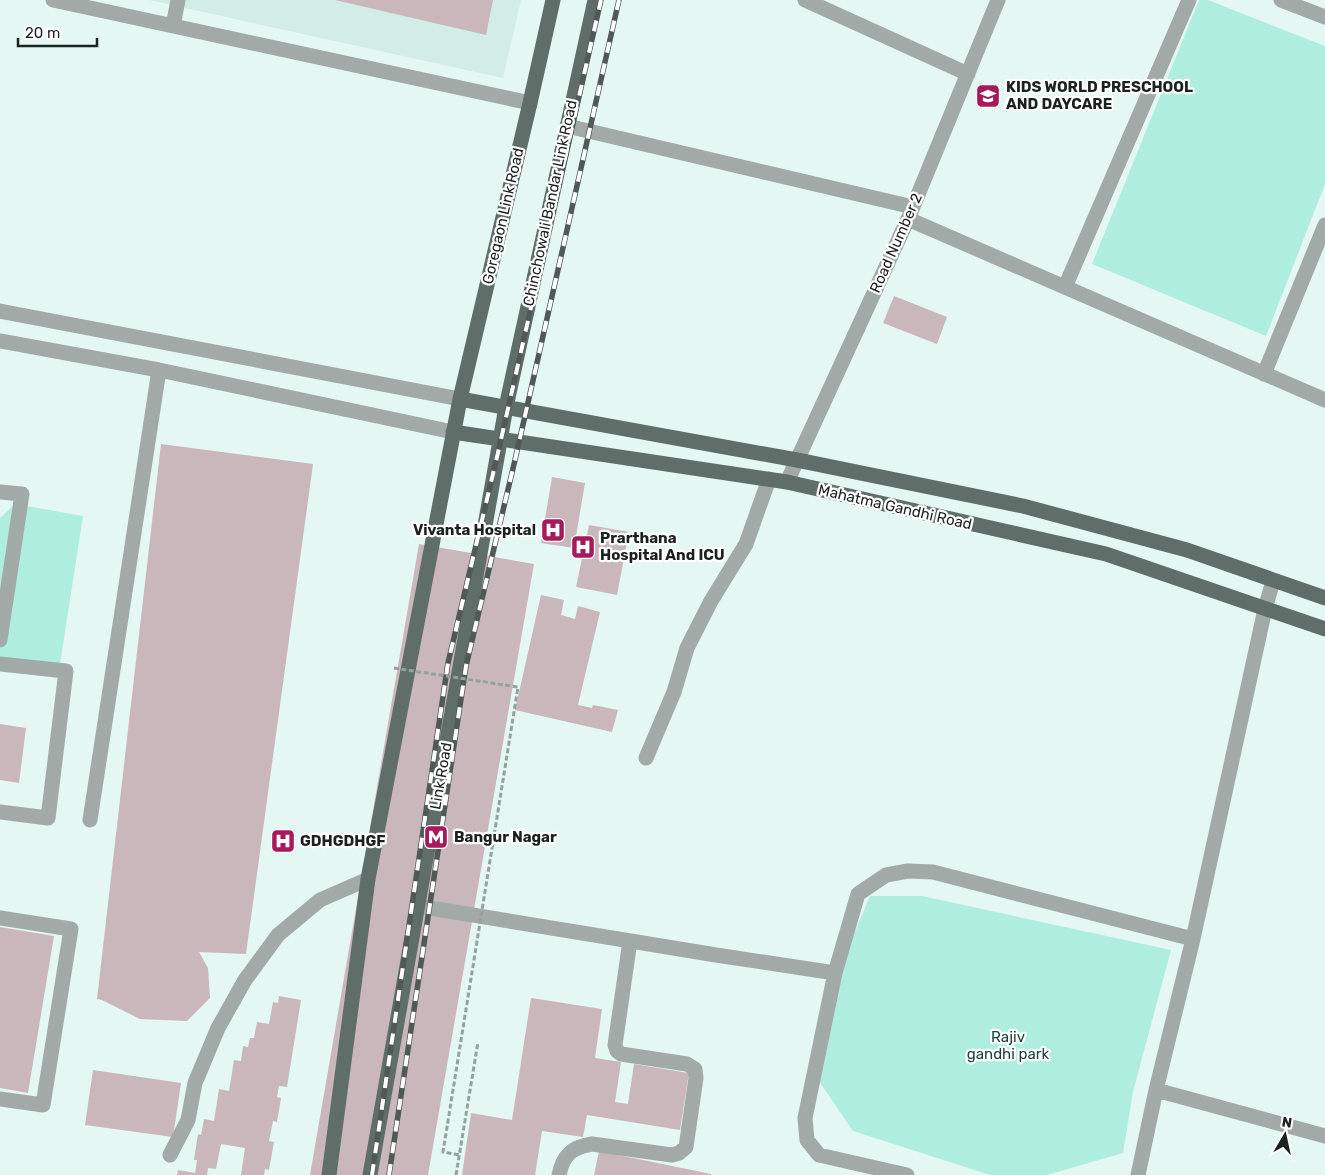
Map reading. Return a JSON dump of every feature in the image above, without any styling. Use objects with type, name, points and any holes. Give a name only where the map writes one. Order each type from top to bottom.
[{"type":"main road","name":"Goregaon Link Road","points":[[453,432],[553,0]]},
{"type":"main road","name":"Chinchowali Bandar Link Road","points":[[506,407],[595,0]]},
{"type":"main road","name":"Mahatma Gandhi Road","points":[[460,399],[797,460],[1023,506],[1187,550],[1325,598]]},
{"type":"main road","name":"Link Road","points":[[370,1175],[506,407]]},
{"type":"main road","name":"Mahatma Gandhi Road","points":[[453,432],[788,482],[1106,554],[1325,629]]},
{"type":"main road","points":[[328,1175],[368,879],[453,432]]},
{"type":"street","points":[[53,0],[530,104]]},
{"type":"street","points":[[173,26],[178,0]]},
{"type":"street","points":[[804,0],[968,74]]},
{"type":"street","name":"Road Number 2","points":[[788,482],[910,213],[998,0]]},
{"type":"street","points":[[1066,287],[1189,0]]},
{"type":"street","points":[[1281,0],[1325,17]]},
{"type":"street","points":[[567,126],[910,213],[1066,287],[1325,400]]},
{"type":"street","points":[[1264,374],[1325,225]]},
{"type":"street","points":[[0,311],[460,399]]},
{"type":"street","points":[[0,341],[159,370],[453,432]]},
{"type":"street","points":[[90,820],[159,370]]},
{"type":"street","points":[[646,758],[674,692],[687,648],[711,601],[746,544],[769,480]]},
{"type":"street","points":[[0,492],[22,494],[0,640]]},
{"type":"street","points":[[1138,1175],[1273,580]]},
{"type":"street","points":[[0,664],[66,672],[48,818],[0,812]]},
{"type":"street","points":[[907,1175],[819,1155],[807,1140],[805,1118],[835,972],[858,894],[886,875],[908,872],[933,872],[1193,939]]},
{"type":"street","points":[[170,1155],[188,1120],[195,1083],[214,1038],[245,980],[278,935],[320,900],[368,879]]},
{"type":"street","points":[[418,906],[835,972]]},
{"type":"street","points":[[0,918],[71,929],[43,1105],[0,1100]]},
{"type":"street","points":[[559,1175],[560,1166],[568,1154],[579,1146],[592,1144],[672,1155],[679,1153],[686,1147],[696,1078],[695,1069],[687,1064],[622,1054],[617,1051],[615,1045],[630,941]]},
{"type":"street","points":[[1156,1090],[1325,1136]]},
{"type":"path","points":[[394,668],[518,687],[443,1152],[460,1155]]},
{"type":"path","points":[[456,1175],[478,1042]]},
{"type":"shaded area","points":[[149,0],[521,0],[503,78]]},
{"type":"green space","points":[[1199,0],[1208,0],[1325,46],[1325,184],[1266,336],[1092,264]]},
{"type":"green space","points":[[15,504],[83,516],[58,677],[0,668],[0,518]]},
{"type":"green space","name":"Rajiv gandhi park","points":[[870,896],[922,896],[1171,950],[1133,1092],[1123,1153],[1047,1175],[990,1175],[853,1131],[810,1068],[837,975]]},
{"type":"building","points":[[335,0],[493,0],[486,35]]},
{"type":"building","points":[[894,296],[947,317],[937,344],[883,323]]},
{"type":"building","points":[[161,444],[313,464],[246,954],[199,952],[208,968],[210,998],[187,1021],[140,1019],[97,999]]},
{"type":"building","points":[[552,477],[585,483],[574,548],[541,543]]},
{"type":"building","points":[[589,525],[629,532],[617,595],[576,587]]},
{"type":"building","points":[[419,544],[534,564],[428,1175],[310,1175]]},
{"type":"building","points":[[541,595],[564,600],[561,615],[575,619],[578,606],[600,612],[578,705],[592,708],[593,705],[618,710],[612,732],[515,710]]},
{"type":"building","points":[[0,724],[26,728],[19,783],[0,780]]},
{"type":"building","points":[[0,927],[54,936],[28,1093],[0,1088]]},
{"type":"building","points":[[279,996],[301,1000],[287,1087],[279,1086],[277,1097],[281,1098],[277,1122],[273,1121],[269,1141],[274,1142],[269,1170],[265,1169],[264,1175],[241,1175],[245,1148],[221,1144],[216,1169],[208,1168],[207,1175],[177,1175],[178,1170],[195,1173],[197,1160],[194,1160],[198,1134],[201,1135],[204,1119],[214,1121],[219,1089],[229,1091],[234,1060],[241,1061],[243,1046],[248,1047],[250,1038],[254,1038],[257,1022],[269,1024],[273,1002],[278,1003]]},
{"type":"building","points":[[531,998],[602,1009],[595,1058],[621,1062],[615,1102],[628,1104],[634,1064],[689,1073],[680,1130],[587,1115],[583,1137],[542,1131],[535,1175],[462,1175],[471,1113],[512,1120]]},
{"type":"building","points":[[93,1070],[181,1083],[173,1137],[85,1125]]},
{"type":"building","points":[[599,1151],[711,1174],[711,1175],[594,1175]]},
{"type":"railway","points":[[372,1175],[448,663],[601,0]]},
{"type":"railway","points":[[389,1175],[466,666],[515,460],[619,0]]},
{"type":"place","name":"KIDS WORLD PRESCHOOL AND DAYCARE","points":[[988,96]]},
{"type":"place","name":"Vivanta Hospital","points":[[553,530]]},
{"type":"place","name":"Prarthana Hospital And ICU","points":[[583,547]]},
{"type":"place","name":"Bangur Nagar","points":[[436,837]]},
{"type":"place","name":"GDHGDHGF","points":[[283,841]]}]
